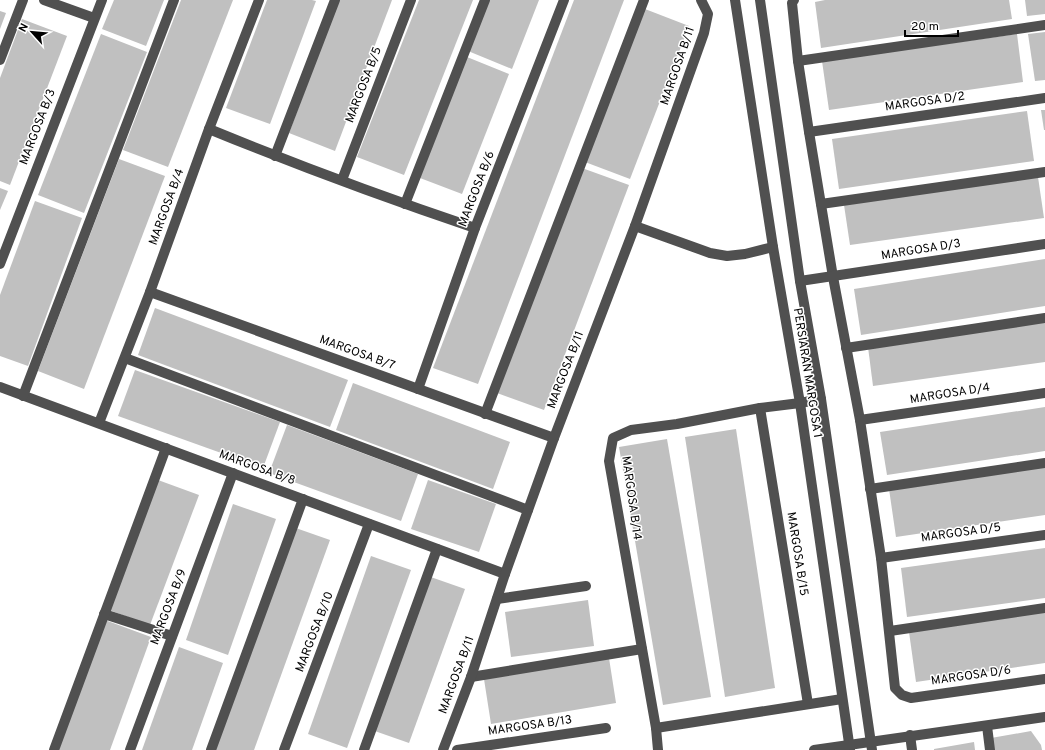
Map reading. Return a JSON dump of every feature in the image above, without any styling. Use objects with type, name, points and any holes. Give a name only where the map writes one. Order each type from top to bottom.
[{"type":"street","points":[[0,60],[23,0]]},
{"type":"street","points":[[44,0],[94,18]]},
{"type":"street","name":"MARGOSA B/3","points":[[0,264],[102,0]]},
{"type":"street","points":[[24,396],[174,0]]},
{"type":"street","name":"MARGOSA B/4","points":[[99,423],[150,292],[209,129],[259,0]]},
{"type":"street","points":[[275,156],[335,0]]},
{"type":"street","name":"MARGOSA B/5","points":[[342,180],[411,0]]},
{"type":"street","points":[[405,204],[485,0]]},
{"type":"street","name":"MARGOSA B/6","points":[[418,389],[475,228],[564,0]]},
{"type":"street","points":[[485,414],[644,0]]},
{"type":"street","name":"MARGOSA B/11","points":[[443,750],[471,677],[505,574],[554,438],[635,226],[704,33],[708,14],[701,0]]},
{"type":"street","name":"PERSIARAN MARGOSA 1","points":[[735,0],[773,247],[800,403],[850,748]]},
{"type":"street","name":"PERSIARAN MARGOSA 1","points":[[760,0],[800,281],[821,399],[871,746]]},
{"type":"street","points":[[794,0],[792,3],[798,61],[833,277],[860,420],[881,558],[890,631],[1045,608]]},
{"type":"street","points":[[798,61],[1045,25]]},
{"type":"street","name":"MARGOSA D/2","points":[[809,132],[1045,98]]},
{"type":"street","points":[[209,129],[275,156],[475,228]]},
{"type":"street","points":[[821,204],[1045,172]]},
{"type":"street","points":[[635,226],[710,253],[727,256],[745,254],[773,247]]},
{"type":"street","name":"MARGOSA D/3","points":[[800,281],[1045,244]]},
{"type":"street","name":"MARGOSA B/7","points":[[150,292],[554,438]]},
{"type":"street","points":[[846,348],[1045,318]]},
{"type":"street","points":[[125,358],[528,510]]},
{"type":"street","name":"MARGOSA B/8","points":[[0,387],[505,574]]},
{"type":"street","name":"MARGOSA D/4","points":[[860,420],[1045,393]]},
{"type":"street","name":"MARGOSA B/14","points":[[658,750],[656,728],[609,461],[613,438],[631,430],[677,424],[760,408],[821,399]]},
{"type":"street","name":"MARGOSA B/15","points":[[760,408],[808,704]]},
{"type":"street","points":[[54,750],[166,448]]},
{"type":"street","points":[[870,489],[1045,463]]},
{"type":"street","name":"MARGOSA B/9","points":[[130,750],[233,473]]},
{"type":"street","points":[[211,750],[303,499]]},
{"type":"street","name":"MARGOSA B/10","points":[[284,750],[369,524]]},
{"type":"street","name":"MARGOSA D/5","points":[[881,558],[1045,535]]},
{"type":"street","points":[[364,750],[436,549]]},
{"type":"street","points":[[497,599],[586,586]]},
{"type":"street","points":[[104,614],[172,636]]},
{"type":"street","name":"MARGOSA D/6","points":[[890,631],[896,688],[902,695],[911,698],[1045,680]]},
{"type":"street","points":[[471,677],[642,649]]},
{"type":"street","points":[[656,728],[842,699]]},
{"type":"street","points":[[814,750],[871,746],[910,735],[987,726],[1045,717]]},
{"type":"street","points":[[987,726],[990,750]]},
{"type":"street","name":"MARGOSA B/13","points":[[457,750],[606,728]]},
{"type":"street","points":[[910,735],[912,750]]},
{"type":"building","points":[[114,0],[164,0],[146,46],[102,29]]},
{"type":"building","points":[[181,0],[233,0],[168,167],[123,150]]},
{"type":"building","points":[[267,0],[316,1],[270,124],[226,108]]},
{"type":"building","points":[[339,0],[392,0],[335,151],[289,133]]},
{"type":"building","points":[[419,0],[473,0],[404,175],[357,157]]},
{"type":"building","points":[[488,0],[539,0],[512,69],[468,51]]},
{"type":"building","points":[[574,0],[624,0],[478,384],[433,368]]},
{"type":"building","points":[[825,0],[1009,0],[1012,19],[821,48],[815,2]]},
{"type":"building","points":[[1025,0],[1045,0],[1045,14],[1027,16]]},
{"type":"building","points":[[645,9],[689,26],[630,179],[585,162]]},
{"type":"building","points":[[0,11],[6,13],[0,29]]},
{"type":"building","points":[[22,19],[67,36],[10,185],[0,181],[0,78]]},
{"type":"building","points":[[1045,32],[1045,80],[1035,81],[1028,34]]},
{"type":"building","points":[[101,34],[147,52],[84,213],[38,195]]},
{"type":"building","points":[[1017,34],[1023,82],[829,110],[822,61]]},
{"type":"building","points":[[467,57],[509,74],[462,194],[420,178]]},
{"type":"building","points":[[1041,110],[1045,110],[1045,130],[1044,130]]},
{"type":"building","points":[[1027,111],[1034,161],[839,189],[832,139]]},
{"type":"building","points":[[119,159],[165,176],[84,389],[38,371]]},
{"type":"building","points":[[582,168],[629,185],[544,410],[497,393]]},
{"type":"building","points":[[1038,177],[1044,218],[850,245],[844,205]]},
{"type":"building","points":[[0,188],[8,191],[0,210]]},
{"type":"building","points":[[35,201],[82,218],[28,366],[0,356],[0,295]]},
{"type":"building","points":[[1045,259],[1045,306],[861,335],[854,289]]},
{"type":"building","points":[[155,308],[348,380],[330,427],[138,355]]},
{"type":"building","points":[[1045,322],[1045,362],[873,386],[868,347]]},
{"type":"building","points":[[135,370],[280,422],[263,468],[118,416]]},
{"type":"building","points":[[353,383],[510,442],[493,489],[336,430]]},
{"type":"building","points":[[1045,407],[1045,451],[887,475],[880,432]]},
{"type":"building","points":[[287,425],[418,474],[401,521],[269,473]]},
{"type":"building","points":[[736,429],[775,688],[725,697],[685,437]]},
{"type":"building","points":[[667,439],[711,697],[663,705],[619,447]]},
{"type":"building","points":[[1045,466],[1045,515],[896,537],[889,489]]},
{"type":"building","points":[[158,480],[199,495],[150,625],[109,610]]},
{"type":"building","points":[[428,480],[496,504],[479,552],[411,529]]},
{"type":"building","points":[[233,504],[276,519],[228,655],[186,640]]},
{"type":"building","points":[[290,526],[330,540],[254,750],[209,750]]},
{"type":"building","points":[[1045,548],[1045,598],[907,617],[901,568]]},
{"type":"building","points":[[371,556],[411,570],[347,748],[308,734]]},
{"type":"building","points":[[425,575],[465,589],[409,743],[369,729]]},
{"type":"building","points":[[588,600],[594,646],[511,657],[505,612]]},
{"type":"building","points":[[1045,612],[1045,663],[916,682],[909,632]]},
{"type":"building","points":[[105,620],[151,637],[110,750],[58,750]]},
{"type":"building","points":[[179,647],[223,663],[192,750],[142,750]]},
{"type":"building","points":[[609,658],[616,703],[491,724],[484,679]]},
{"type":"building","points":[[1031,731],[1041,745],[1042,750],[992,750],[991,738]]},
{"type":"building","points":[[974,742],[975,750],[934,750],[934,749]]}]
